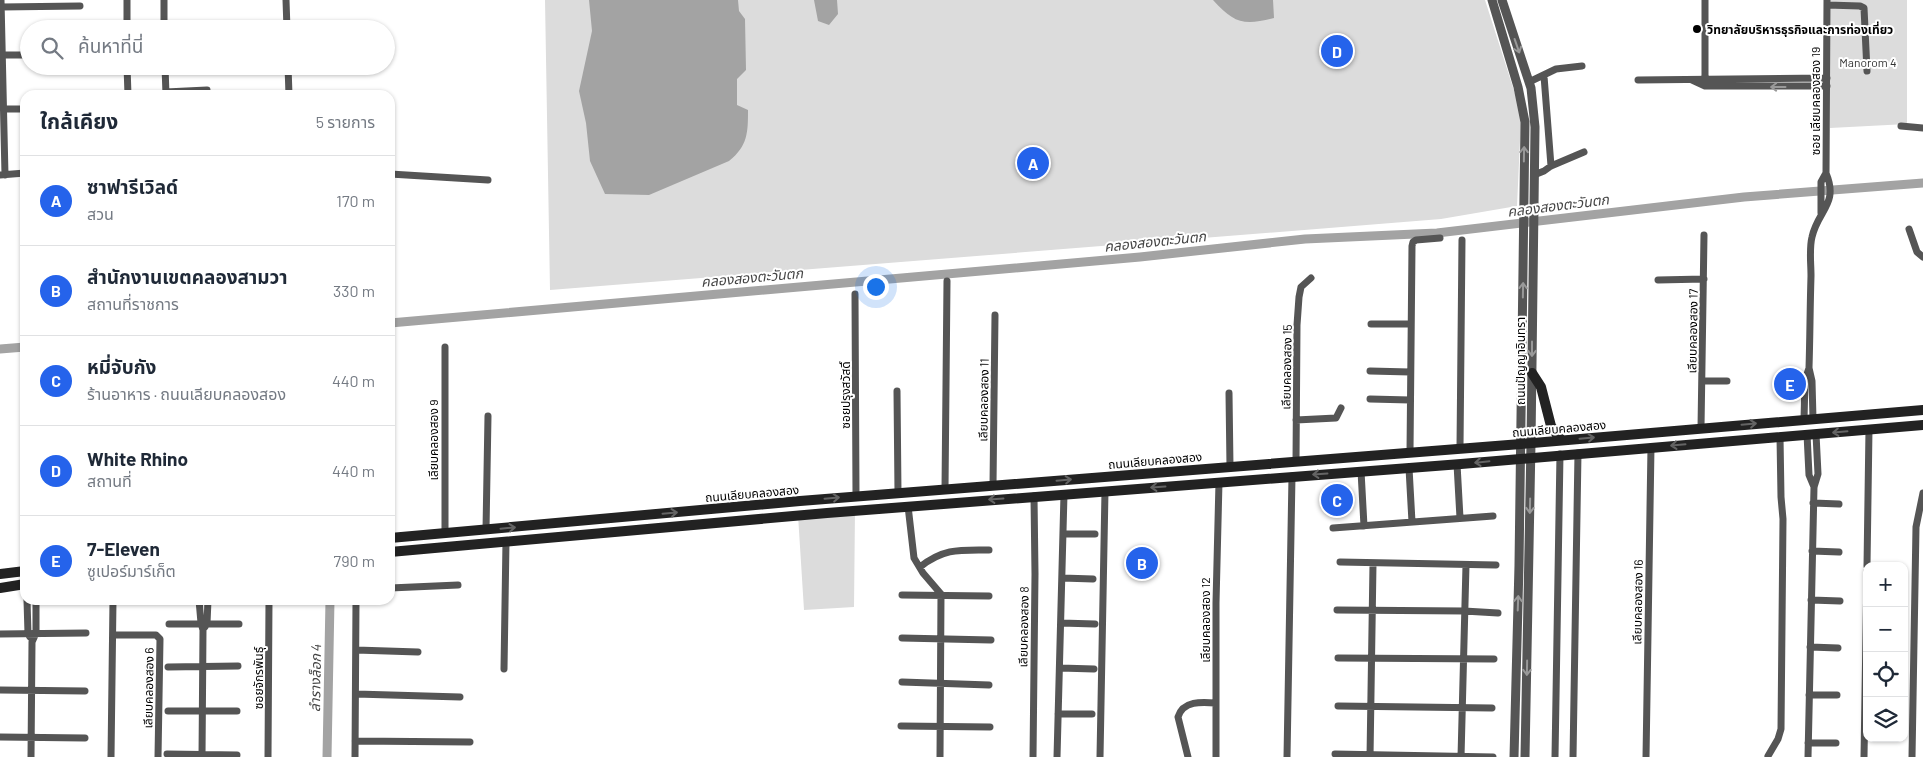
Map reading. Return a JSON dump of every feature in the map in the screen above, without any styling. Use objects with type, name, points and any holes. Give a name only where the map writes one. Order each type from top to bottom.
[{"type":"main road","points":[[1532,373],[1541,387],[1550,426],[1561,440]]},
{"type":"main road","name":"ถนนเลียบคลองสอง","points":[[395,538],[856,496],[1526,444],[1923,410]]},
{"type":"main road","points":[[395,552],[908,506],[1361,472],[1923,425]]},
{"type":"main road","points":[[1270,463],[1271,478]]},
{"type":"main road","points":[[0,574],[20,571]]},
{"type":"main road","points":[[0,588],[20,585]]},
{"type":"street","points":[[126,0],[127,20]]},
{"type":"street","points":[[164,0],[164,20]]},
{"type":"street","points":[[286,0],[287,20]]},
{"type":"street","name":"ถนนปัญญาอินทรา","points":[[1492,0],[1523,104],[1525,122],[1525,757]]},
{"type":"street","name":"ถนนปัญญาอินทรา","points":[[1502,0],[1529,82],[1534,108],[1532,373],[1526,444]]},
{"type":"street","points":[[1704,0],[1705,86]]},
{"type":"street","points":[[20,173],[2,175],[4,109],[1,3],[80,6]]},
{"type":"street","points":[[1827,3],[1864,8],[1866,71]]},
{"type":"street","name":"ซอย เลียบคลองสอง 19","points":[[1809,419],[1805,380],[1809,368],[1811,238],[1821,213],[1828,205],[1830,182],[1826,173],[1827,3]]},
{"type":"street","points":[[2,55],[20,55]]},
{"type":"street","points":[[1529,82],[1556,69],[1582,66]]},
{"type":"street","points":[[128,75],[128,90]]},
{"type":"street","points":[[165,75],[166,90]]},
{"type":"street","points":[[288,75],[289,90]]},
{"type":"street","points":[[1544,76],[1551,166]]},
{"type":"street","points":[[1638,80],[1827,78]]},
{"type":"street","points":[[1692,80],[1705,86],[1827,86]]},
{"type":"street","points":[[4,109],[20,108]]},
{"type":"street","points":[[1900,126],[1923,128]]},
{"type":"street","points":[[1534,175],[1584,152]]},
{"type":"street","name":"ซอย เลียบคลองสอง 19","points":[[1821,213],[1821,182],[1826,173]]},
{"type":"street","points":[[395,174],[488,180]]},
{"type":"street","points":[[1524,218],[1534,218]]},
{"type":"street","points":[[1908,229],[1918,252],[1923,257]]},
{"type":"street","name":"เลียบคลองสอง 17","points":[[1701,428],[1704,235]]},
{"type":"street","points":[[1410,452],[1413,242],[1416,240],[1440,238]]},
{"type":"street","points":[[1460,448],[1462,240]]},
{"type":"street","name":"เลียบคลองสอง 15","points":[[1296,461],[1299,297],[1302,287],[1311,278]]},
{"type":"street","points":[[1658,280],[1704,280]]},
{"type":"street","points":[[945,489],[947,281]]},
{"type":"street","name":"ซอยปรุงสวัสดิ์","points":[[856,294],[856,496]]},
{"type":"street","name":"เลียบคลองสอง 11","points":[[993,485],[995,315]]},
{"type":"street","points":[[1371,324],[1411,324]]},
{"type":"street","name":"เลียบคลองสอง 9","points":[[444,533],[445,347]]},
{"type":"street","points":[[1370,371],[1410,372]]},
{"type":"street","points":[[1702,381],[1727,381]]},
{"type":"street","points":[[897,392],[898,493]]},
{"type":"street","points":[[1229,393],[1230,467]]},
{"type":"street","points":[[1370,399],[1410,400]]},
{"type":"street","points":[[1296,420],[1336,418],[1341,408]]},
{"type":"street","points":[[486,530],[488,416]]},
{"type":"street","points":[[1867,562],[1869,430]]},
{"type":"street","points":[[1808,757],[1813,503],[1814,488],[1818,474],[1812,434]]},
{"type":"street","points":[[1768,756],[1778,739],[1781,729],[1783,519],[1780,437]]},
{"type":"street","name":"เลียบคลองสอง 16","points":[[1646,757],[1651,447]]},
{"type":"street","points":[[1573,757],[1578,453]]},
{"type":"street","points":[[1555,757],[1560,454]]},
{"type":"street","name":"ถนนปัญญาอินทรา","points":[[1514,757],[1526,457]]},
{"type":"street","points":[[1457,464],[1460,518]]},
{"type":"street","points":[[1409,468],[1412,522]]},
{"type":"street","points":[[1361,472],[1364,526]]},
{"type":"street","points":[[1287,757],[1292,476]]},
{"type":"street","name":"เลียบคลองสอง 12","points":[[1216,757],[1216,603],[1219,482]]},
{"type":"street","points":[[1100,757],[1105,491]]},
{"type":"street","points":[[1912,757],[1916,527],[1923,493]]},
{"type":"street","points":[[1057,757],[1064,494]]},
{"type":"street","name":"เลียบคลองสอง 8","points":[[1033,757],[1034,496]]},
{"type":"street","points":[[1813,503],[1839,504]]},
{"type":"street","points":[[908,506],[914,558],[941,594],[940,757]]},
{"type":"street","points":[[1333,528],[1493,516]]},
{"type":"street","points":[[1063,534],[1094,534]]},
{"type":"street","points":[[504,668],[506,542]]},
{"type":"street","points":[[920,567],[940,553],[951,550],[989,550]]},
{"type":"street","points":[[1812,551],[1839,552]]},
{"type":"street","points":[[1340,562],[1373,564],[1496,564]]},
{"type":"street","points":[[1370,756],[1373,564]]},
{"type":"street","points":[[1461,756],[1466,564]]},
{"type":"street","points":[[1062,578],[1093,580]]},
{"type":"street","points":[[395,587],[458,585]]},
{"type":"street","points":[[902,595],[988,596]]},
{"type":"street","points":[[1811,600],[1840,601]]},
{"type":"street","points":[[27,605],[28,634],[32,642]]},
{"type":"street","points":[[31,757],[32,642],[36,633],[36,605]]},
{"type":"street","points":[[110,757],[113,605]]},
{"type":"street","points":[[200,605],[204,625]]},
{"type":"street","points":[[202,756],[204,625],[207,605]]},
{"type":"street","name":"ซอยจักรพันธุ์","points":[[268,757],[269,605]]},
{"type":"street","points":[[355,757],[356,605]]},
{"type":"street","points":[[1864,757],[1866,607]]},
{"type":"street","points":[[1338,610],[1498,613]]},
{"type":"street","points":[[1061,623],[1095,624]]},
{"type":"street","points":[[169,624],[239,624]]},
{"type":"street","points":[[0,634],[86,633]]},
{"type":"street","name":"เลียบคลองสอง 6","points":[[113,635],[156,635],[160,639],[158,757]]},
{"type":"street","points":[[902,638],[990,640]]},
{"type":"street","points":[[1810,648],[1838,648]]},
{"type":"street","points":[[356,650],[418,652]]},
{"type":"street","points":[[1338,658],[1494,659]]},
{"type":"street","points":[[168,667],[238,666]]},
{"type":"street","points":[[1060,668],[1094,668]]},
{"type":"street","points":[[902,682],[989,685]]},
{"type":"street","points":[[0,690],[85,691]]},
{"type":"street","points":[[356,694],[460,697]]},
{"type":"street","points":[[1809,696],[1837,695]]},
{"type":"street","points":[[1188,757],[1178,717],[1179,712],[1191,704],[1200,702],[1216,703]]},
{"type":"street","points":[[1338,706],[1492,708]]},
{"type":"street","points":[[168,712],[238,711]]},
{"type":"street","points":[[1058,714],[1092,714]]},
{"type":"street","points":[[901,726],[990,727]]},
{"type":"street","points":[[0,737],[85,738]]},
{"type":"street","points":[[355,741],[470,742]]},
{"type":"street","points":[[1808,743],[1836,743]]},
{"type":"street","points":[[167,754],[237,755]]},
{"type":"street","points":[[1335,754],[1370,756],[1493,756]]},
{"type":"green space","points":[[545,0],[1485,0],[1517,100],[1521,119],[1517,206],[1441,219],[550,290]]},
{"type":"green space","name":"Manorom 4","points":[[1829,0],[1907,0],[1907,124],[1830,128]]},
{"type":"green space","points":[[855,510],[854,607],[804,610],[798,515]]},
{"type":"shaded area","points":[[589,0],[738,0],[739,11],[745,19],[746,70],[737,79],[737,105],[748,110],[748,118],[746,138],[740,150],[729,161],[649,195],[605,194],[590,161],[586,123],[579,91],[592,31]]},
{"type":"shaded area","points":[[814,0],[837,0],[838,14],[829,25],[818,21]]},
{"type":"shaded area","points":[[1213,0],[1273,0],[1274,18],[1254,22],[1240,21],[1227,14]]},
{"type":"waterway","name":"คลองสองตะวันตก","points":[[395,323],[1140,257],[1305,239],[1437,233],[1744,197],[1923,183]]},
{"type":"waterway","name":"คลองสองตะวันตก","points":[[0,349],[20,347]]},
{"type":"waterway","name":"ลำรางล็อก 4","points":[[327,757],[330,605]]},
{"type":"place","name":"วิทยาลัยบริหารธุรกิจและการท่องเที่ยว","points":[[1697,29]]},
{"type":"place","name":"White Rhino","points":[[1337,51]]},
{"type":"place","name":"ซาฟารีเวิลด์","points":[[1033,163]]},
{"type":"place","name":"7-Eleven","points":[[1790,384]]},
{"type":"place","name":"หมี่จับกัง","points":[[1337,500]]},
{"type":"place","name":"สำนักงานเขตคลองสามวา","points":[[1142,563]]}]
